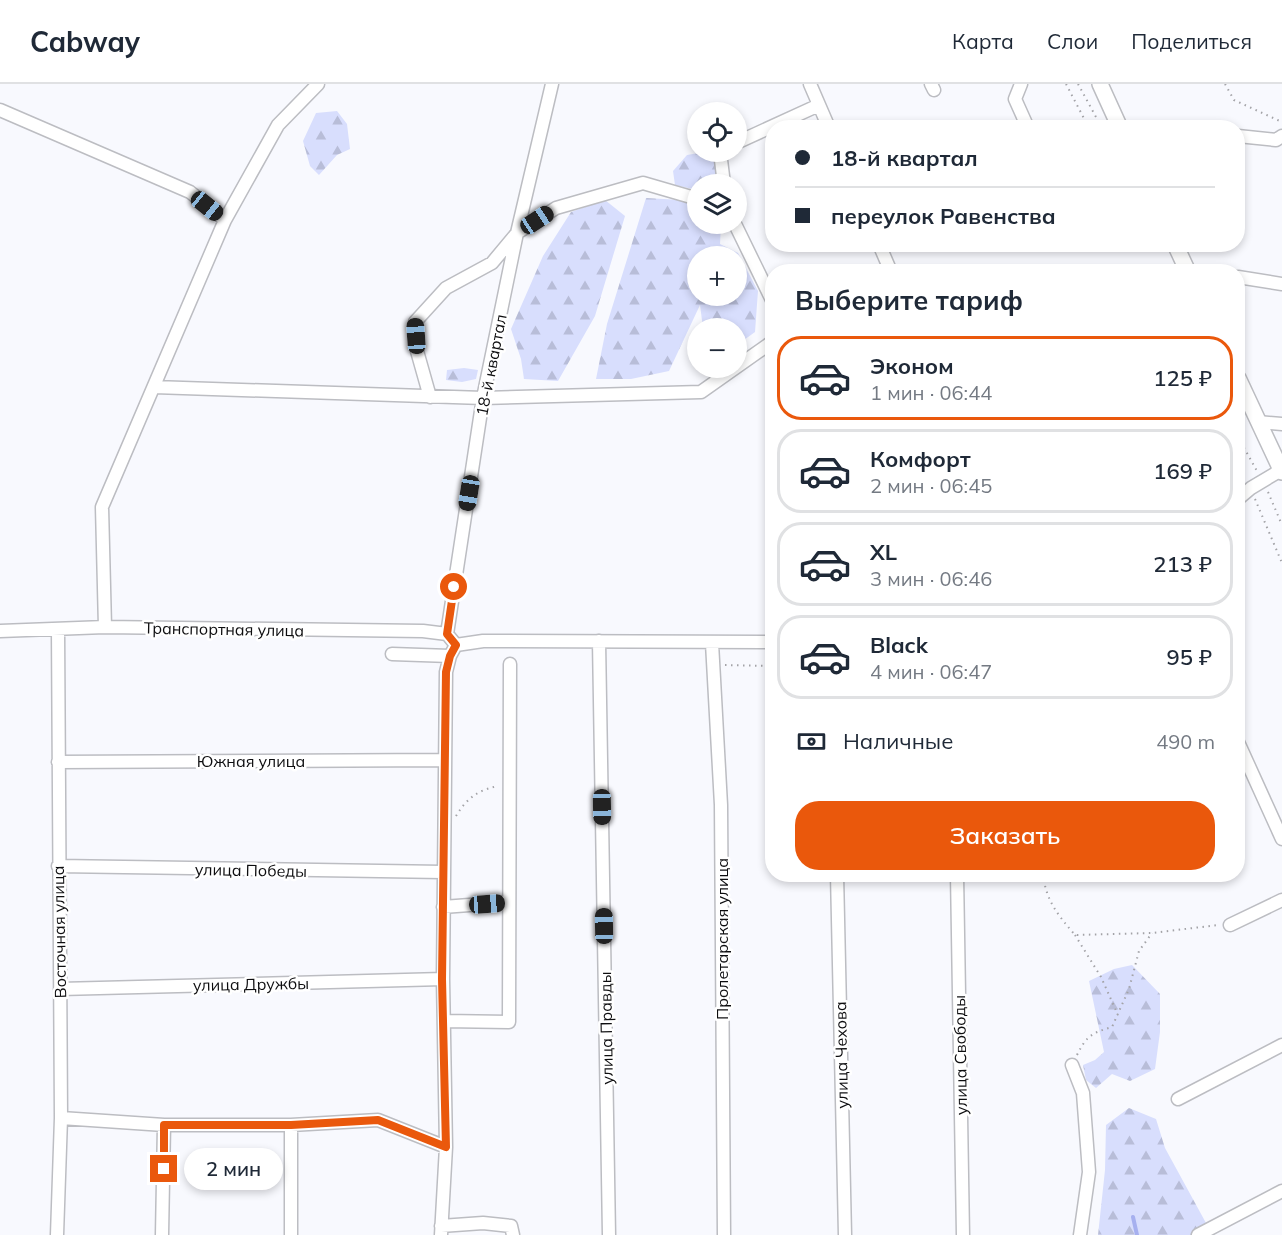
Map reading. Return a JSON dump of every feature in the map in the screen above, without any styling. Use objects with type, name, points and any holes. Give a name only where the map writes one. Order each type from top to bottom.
[{"type":"main road","points":[[1100,84],[1116,120]]},
{"type":"main road","points":[[1245,393],[1281,471]]},
{"type":"street","points":[[105,627],[102,507],[225,220],[278,125],[318,84]]},
{"type":"street","name":"18-й квартал","points":[[447,634],[483,399],[517,233],[552,84]]},
{"type":"street","points":[[810,84],[826,120]]},
{"type":"street","points":[[1021,84],[1015,99],[1024,120]]},
{"type":"street","points":[[786,120],[819,105]]},
{"type":"street","points":[[0,110],[190,192],[225,220]]},
{"type":"street","points":[[747,138],[765,130]]},
{"type":"street","points":[[1245,137],[1276,140],[1282,136]]},
{"type":"street","points":[[430,397],[417,351],[415,322],[446,288],[492,263],[517,233],[556,208],[643,183],[687,196]]},
{"type":"street","points":[[740,234],[765,286]]},
{"type":"street","points":[[1245,278],[1282,284]]},
{"type":"street","points":[[154,387],[483,399],[701,392],[765,347]]},
{"type":"street","points":[[1258,422],[1282,424]]},
{"type":"street","points":[[1245,493],[1281,471]]},
{"type":"street","name":"Транспортная улица","points":[[0,631],[105,627],[423,631],[447,634]]},
{"type":"street","name":"Восточная улица","points":[[57,1235],[61,1118],[57,762],[58,629]]},
{"type":"street","points":[[447,634],[453,650],[446,672],[444,760],[442,979],[445,1021],[446,1147],[441,1231],[470,1229],[483,1223],[511,1226],[513,1235]]},
{"type":"street","points":[[392,654],[453,650],[483,641],[765,642]]},
{"type":"street","name":"улица Правды","points":[[599,641],[609,1235]]},
{"type":"street","name":"Пролетарская улица","points":[[712,642],[721,805],[724,1235]]},
{"type":"street","points":[[445,1021],[509,1022],[510,664]]},
{"type":"street","points":[[1245,757],[1282,839]]},
{"type":"street","name":"Южная улица","points":[[57,762],[444,760]]},
{"type":"street","name":"улица Победы","points":[[58,866],[443,872]]},
{"type":"street","name":"улица Чехова","points":[[837,882],[845,1235]]},
{"type":"street","name":"улица Свободы","points":[[957,882],[963,1235]]},
{"type":"street","points":[[1235,922],[1282,900]]},
{"type":"street","points":[[443,907],[510,902]]},
{"type":"street","name":"улица Дружбы","points":[[60,989],[442,979]]},
{"type":"street","points":[[1178,1099],[1282,1045]]},
{"type":"street","points":[[1072,1065],[1083,1093],[1089,1172],[1080,1235]]},
{"type":"street","points":[[61,1118],[164,1125],[291,1125],[378,1120],[446,1147]]},
{"type":"street","points":[[162,1235],[164,1125]]},
{"type":"street","points":[[291,1125],[291,1235]]},
{"type":"street","points":[[1198,1235],[1282,1191]]},
{"type":"path","points":[[1066,84],[1085,120]]},
{"type":"path","points":[[1078,84],[1098,120]]},
{"type":"path","points":[[1224,84],[1234,100],[1282,122]]},
{"type":"path","points":[[1245,449],[1263,480],[1282,525]]},
{"type":"path","points":[[1251,488],[1282,563]]},
{"type":"path","points":[[713,665],[765,666]]},
{"type":"path","points":[[444,837],[466,801],[482,789],[510,783]]},
{"type":"path","points":[[1044,882],[1045,892],[1101,977],[1118,1015]]},
{"type":"path","points":[[1075,935],[1152,933],[1235,922]]},
{"type":"path","points":[[1072,1065],[1084,1042],[1093,1033],[1112,1027],[1129,989],[1139,951],[1152,933]]},
{"type":"green space","points":[[337,111],[347,124],[350,149],[337,155],[319,175],[310,166],[303,141],[316,113]]},
{"type":"green space","points":[[687,155],[687,162],[715,162],[717,174],[687,174],[687,188],[675,185],[673,171]]},
{"type":"green space","points":[[646,198],[687,202],[687,234],[721,234],[720,244],[724,246],[687,246],[687,306],[700,306],[694,318],[687,318],[687,333],[669,371],[631,379],[596,379],[607,324]]},
{"type":"green space","points":[[605,200],[625,216],[595,316],[558,381],[524,379],[521,359],[511,329],[543,256],[571,212]]},
{"type":"green space","points":[[747,270],[758,291],[755,332],[747,338],[747,318],[702,318],[700,306],[747,306]]},
{"type":"green space","points":[[464,368],[478,370],[476,379],[462,382],[446,380],[447,370]]},
{"type":"green space","points":[[1132,965],[1160,994],[1160,1032],[1155,1069],[1130,1081],[1112,1074],[1096,1088],[1086,1080],[1083,1065],[1095,1060],[1104,1052],[1089,981],[1114,969]]},
{"type":"green space","points":[[1129,1108],[1156,1119],[1165,1148],[1206,1223],[1203,1235],[1098,1235],[1105,1170],[1106,1125]]},
{"type":"waterway","points":[[1133,1217],[1137,1235]]},
{"type":"route","points":[[164,1169],[164,1125],[291,1125],[378,1120],[446,1147],[445,1021],[442,979],[444,760],[446,672],[450,656],[456,645],[447,634],[454,587]]}]
